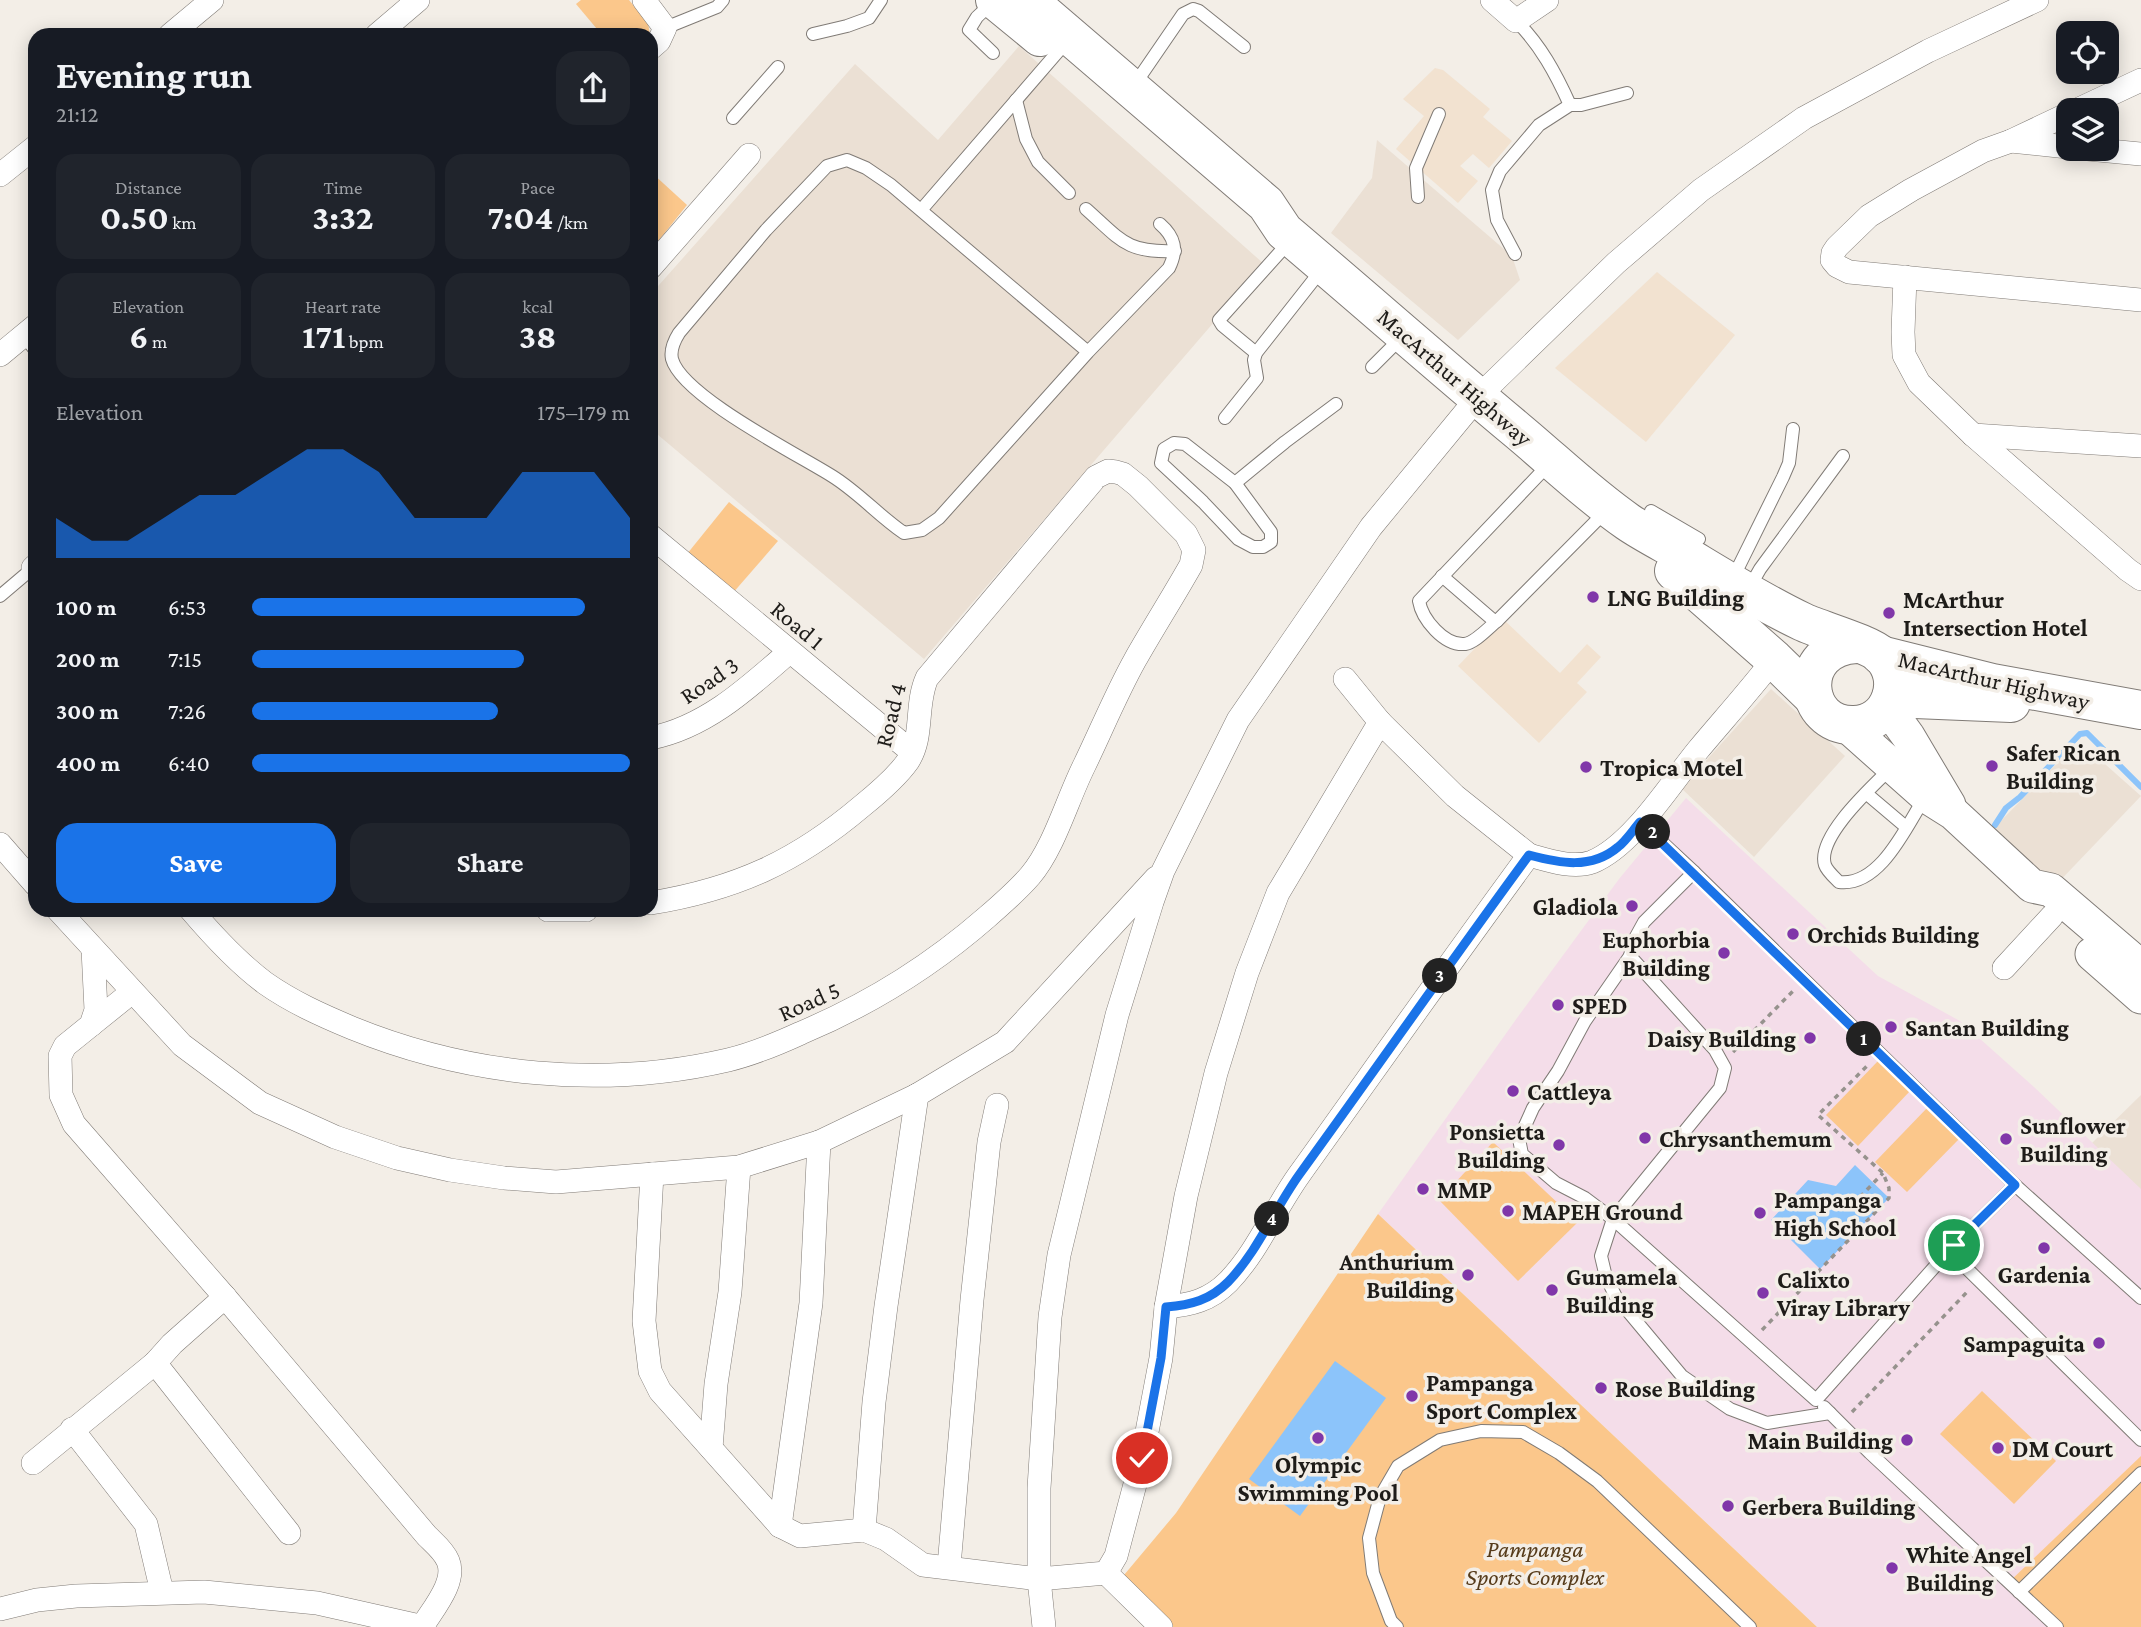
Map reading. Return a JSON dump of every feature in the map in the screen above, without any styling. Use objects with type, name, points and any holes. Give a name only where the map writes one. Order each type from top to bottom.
[{"type":"highway","name":"MacArthur Highway","points":[[995,0],[1132,88],[1266,204],[1288,235],[1553,460],[1738,589],[1803,622],[1868,649],[1992,683],[2124,708]]},
{"type":"highway","name":"MacArthur Highway","points":[[1028,0],[1064,44],[1252,220],[1288,235]]},
{"type":"highway","name":"MacArthur Highway","points":[[1629,513],[1634,537],[1774,659],[1814,698],[1826,715],[1844,724],[1868,722],[1889,703],[1894,687],[1892,675],[1868,649]]},
{"type":"highway","points":[[1814,698],[1814,672],[1820,660],[1830,650],[1843,645],[1868,649]]},
{"type":"highway","name":"MacArthur Highway","points":[[1889,703],[2124,708]]},
{"type":"main road","points":[[1889,703],[1954,813]]},
{"type":"main road","points":[[1844,724],[1891,768],[1926,796],[1954,813],[2032,886],[2051,890],[2141,967]]},
{"type":"main road","points":[[2032,886],[2034,900],[2141,998]]},
{"type":"street","points":[[178,28],[212,0]]},
{"type":"street","points":[[385,28],[418,0]]},
{"type":"street","points":[[644,0],[665,27],[658,42]]},
{"type":"street","points":[[1492,0],[1516,21],[1547,0]]},
{"type":"street","points":[[1044,1627],[1040,1579],[1039,1488],[1054,1284],[1090,1119],[1114,1028],[1163,871],[1238,720],[1371,527],[1478,397],[1616,263],[1701,190],[1804,118],[1928,51],[2037,0]]},
{"type":"street","points":[[2103,98],[2141,80]]},
{"type":"street","points":[[2056,120],[1983,151],[1869,216],[1833,253],[1832,260],[1849,272],[2141,300]]},
{"type":"street","points":[[2011,141],[2056,146]]},
{"type":"street","points":[[0,176],[28,152]]},
{"type":"street","points":[[2119,152],[2141,154]]},
{"type":"street","points":[[658,259],[749,155]]},
{"type":"street","points":[[1905,277],[1904,355],[1910,371],[1919,383],[1973,435],[2141,579]]},
{"type":"street","points":[[0,355],[28,339]]},
{"type":"street","points":[[1973,435],[2141,446]]},
{"type":"street","name":"Road 4","points":[[658,902],[689,897],[761,873],[827,833],[862,806],[901,769],[912,752],[920,696],[927,678],[1096,477],[1108,471],[1123,474],[1156,505]]},
{"type":"street","name":"Road 5","points":[[197,917],[232,955],[265,983],[296,1003],[377,1038],[459,1062],[533,1073],[614,1075],[688,1068],[762,1050],[860,1007],[894,987],[972,930],[1018,889],[1038,866],[1134,663],[1194,558],[1194,550],[1185,534],[1156,505]]},
{"type":"street","name":"Road 1","points":[[658,542],[912,752]]},
{"type":"street","name":"Road 3","points":[[658,736],[690,726],[712,714],[789,652]]},
{"type":"street","points":[[1345,679],[1380,722],[1455,796],[1529,855],[1558,862],[1590,863],[1618,848],[1774,659]]},
{"type":"street","points":[[1106,1573],[1116,1556],[1142,1458],[1161,1358],[1166,1307],[1192,1171],[1216,1073],[1247,973],[1278,892],[1380,722]]},
{"type":"street","points":[[0,844],[28,876]]},
{"type":"street","points":[[1166,1307],[1186,1306],[1206,1300],[1226,1284],[1245,1263],[1297,1177],[1529,855]]},
{"type":"street","points":[[64,917],[182,1045],[260,1103],[335,1137],[397,1158],[450,1170],[556,1182],[738,1167],[820,1142],[917,1095],[1004,1042],[1163,871]]},
{"type":"street","points":[[2004,968],[2052,916]]},
{"type":"street","points":[[91,1025],[96,1010],[97,992],[93,949]]},
{"type":"street","points":[[0,1609],[37,1600],[162,1592],[236,1593],[296,1600],[423,1627],[451,1573],[443,1552],[226,1297],[74,1124],[66,1110],[61,1095],[61,1050],[132,992]]},
{"type":"street","points":[[864,1531],[882,1334],[917,1095]]},
{"type":"street","points":[[949,1566],[972,1300],[989,1142],[997,1105]]},
{"type":"street","points":[[780,1526],[811,1303],[820,1142]]},
{"type":"street","points":[[711,1448],[716,1384],[730,1292],[738,1167]]},
{"type":"street","points":[[652,1174],[644,1321],[650,1371],[660,1391],[780,1526],[800,1536],[864,1531],[886,1539],[923,1565],[1040,1579],[1106,1573],[1161,1627]]},
{"type":"street","points":[[33,1462],[155,1363],[172,1344],[226,1297]]},
{"type":"street","points":[[155,1363],[289,1533]]},
{"type":"street","points":[[72,1429],[146,1524],[162,1592]]},
{"type":"lane","points":[[665,27],[717,7],[723,0]]},
{"type":"lane","points":[[813,34],[869,18],[881,0]]},
{"type":"lane","points":[[993,53],[969,30],[977,17],[995,0]]},
{"type":"lane","points":[[1132,88],[1183,15],[1193,9],[1199,10],[1244,47]]},
{"type":"lane","points":[[1516,21],[1532,36],[1558,78],[1570,105]]},
{"type":"lane","points":[[922,209],[1064,44]]},
{"type":"lane","points":[[733,118],[778,67]]},
{"type":"lane","points":[[1515,254],[1497,220],[1492,190],[1500,171],[1539,125],[1570,105],[1581,105],[1628,93]]},
{"type":"lane","points":[[1016,100],[1026,139],[1038,162],[1069,193]]},
{"type":"lane","points":[[1418,197],[1416,168],[1438,114]]},
{"type":"lane","points":[[1088,352],[922,209],[891,185],[847,160],[827,166],[766,230],[678,333],[671,352],[678,371],[715,406],[834,477],[904,533],[922,530],[939,517],[1088,352],[1169,268],[1175,251],[1169,231],[1160,223]]},
{"type":"lane","points":[[1086,209],[1132,247],[1143,251],[1175,251]]},
{"type":"lane","points":[[1256,353],[1222,326],[1219,320],[1288,235]]},
{"type":"lane","points":[[1225,418],[1257,378],[1254,360],[1256,353],[1325,266]]},
{"type":"lane","points":[[1372,367],[1406,333]]},
{"type":"lane","points":[[1235,483],[1336,404]]},
{"type":"lane","points":[[1738,589],[1789,463],[1793,429]]},
{"type":"lane","points":[[1174,443],[1185,444],[1235,483],[1271,532],[1271,542],[1263,547],[1252,547],[1238,539],[1161,463],[1161,456],[1164,449],[1174,443]]},
{"type":"lane","points":[[1738,589],[1760,569],[1843,456]]},
{"type":"lane","points":[[1553,460],[1419,601],[1420,610],[1439,634],[1455,643],[1467,644],[1629,513],[1699,539]]},
{"type":"lane","points":[[0,596],[28,572]]},
{"type":"lane","points":[[1442,576],[1497,621]]},
{"type":"lane","points":[[1891,768],[1845,816],[1831,838],[1824,856],[1826,867],[1839,882],[1850,883],[1874,872],[1926,796]]},
{"type":"lane","points":[[1867,794],[1906,827]]},
{"type":"lane","points":[[1640,822],[2015,1185],[2141,1298]]},
{"type":"lane","points":[[1694,872],[1644,922],[1633,942],[1630,956],[1585,1021],[1558,1071],[1532,1108],[1518,1139],[1522,1154],[1556,1183],[1585,1198],[1613,1219],[1752,1341],[2057,1627]]},
{"type":"lane","points":[[1630,956],[1715,1050],[1725,1068],[1720,1088],[1613,1219],[1601,1256],[1606,1277],[1616,1297],[1682,1376],[1730,1409],[1767,1423],[1830,1413]]},
{"type":"lane","points":[[1816,1399],[1949,1251],[2015,1185]]},
{"type":"lane","points":[[1949,1251],[2140,1439]]},
{"type":"lane","points":[[1397,1627],[1391,1621],[1373,1573],[1369,1538],[1380,1497],[1398,1466],[1440,1440],[1481,1431],[1523,1432],[1559,1453],[1597,1481],[1750,1627]]},
{"type":"lane","points":[[2019,1592],[2141,1473]]},
{"type":"path","points":[[1722,1063],[1804,980]]},
{"type":"path","points":[[1752,1341],[1889,1198],[1889,1188],[1883,1173],[1818,1115],[1879,1054]]},
{"type":"path","points":[[1860,1197],[1883,1173]]},
{"type":"path","points":[[1841,1424],[1979,1280]]},
{"type":"shaded area","points":[[1019,46],[1264,264],[924,659],[658,435],[658,286],[855,64],[938,140]]},
{"type":"shaded area","points":[[1435,68],[1443,70],[1490,109],[1483,117],[1512,141],[1489,168],[1473,154],[1460,166],[1478,181],[1458,203],[1396,149],[1424,116],[1403,99]]},
{"type":"shaded area","points":[[1377,140],[1512,256],[1520,280],[1458,340],[1331,233],[1372,178]]},
{"type":"shaded area","points":[[1657,272],[1735,335],[1646,442],[1555,368]]},
{"type":"shaded area","points":[[1503,619],[1560,673],[1587,644],[1601,657],[1577,683],[1587,692],[1539,743],[1458,666]]},
{"type":"shaded area","points":[[1771,689],[1845,756],[1754,857],[1681,788]]},
{"type":"shaded area","points":[[2079,741],[2141,796],[2053,888],[1993,829]]},
{"type":"shaded area","name":"Pampanga High School","points":[[1686,798],[1878,976],[1960,1021],[2141,1189],[2141,1627],[1817,1627],[1378,1214],[1619,879]]},
{"type":"shaded area","points":[[2141,1095],[2141,1191],[2091,1144]]},
{"type":"green space","points":[[581,0],[629,0],[648,23],[649,28],[596,28],[576,4]]},
{"type":"green space","points":[[658,178],[687,205],[658,241]]},
{"type":"green space","points":[[729,502],[778,541],[732,594],[687,554]]},
{"type":"green space","points":[[1878,1061],[1910,1091],[1858,1146],[1826,1115]]},
{"type":"green space","points":[[1928,1107],[1960,1138],[1907,1192],[1875,1162]]},
{"type":"green space","name":"MAPEH Ground","points":[[1493,1142],[1578,1222],[1518,1281],[1439,1200]]},
{"type":"green space","name":"Pampanga Sport Complex","points":[[1378,1214],[1817,1627],[1166,1627],[1119,1581],[1176,1513]]},
{"type":"green space","name":"DM Court","points":[[1982,1391],[2056,1461],[2014,1504],[1940,1434]]},
{"type":"green space","points":[[2141,1456],[2141,1627],[2055,1627],[2009,1582]]},
{"type":"water","points":[[1855,1165],[1889,1198],[1820,1269],[1771,1220],[1808,1180],[1836,1186]]},
{"type":"water","name":"Olympic Swimming Pool","points":[[1335,1361],[1386,1398],[1300,1516],[1249,1479]]},
{"type":"waterway","points":[[1995,825],[2006,808],[2020,797],[2080,734],[2087,733],[2141,787]]},
{"type":"place","name":"LNG Building","points":[[1593,597]]},
{"type":"place","name":"McArthur Intersection Hotel","points":[[1889,613]]},
{"type":"place","name":"Safer Rican Building","points":[[1992,766]]},
{"type":"place","name":"Tropica Motel","points":[[1586,767]]},
{"type":"place","name":"Gladiola","points":[[1632,906]]},
{"type":"place","name":"Orchids Building","points":[[1793,934]]},
{"type":"place","name":"Euphorbia Building","points":[[1724,953]]},
{"type":"place","name":"SPED","points":[[1558,1005]]},
{"type":"place","name":"Santan Building","points":[[1891,1027]]},
{"type":"place","name":"Daisy Building","points":[[1810,1038]]},
{"type":"place","name":"Cattleya","points":[[1513,1091]]},
{"type":"place","name":"Chrysanthemum","points":[[1645,1138]]},
{"type":"place","name":"Sunflower Building","points":[[2006,1139]]},
{"type":"place","name":"Ponsietta Building","points":[[1559,1145]]},
{"type":"place","name":"MMP","points":[[1423,1189]]},
{"type":"place","name":"MAPEH Ground","points":[[1508,1211]]},
{"type":"place","name":"Pampanga High School","points":[[1760,1213]]},
{"type":"place","name":"Gardenia","points":[[2044,1248]]},
{"type":"place","name":"Anthurium Building","points":[[1468,1275]]},
{"type":"place","name":"Gumamela Building","points":[[1552,1290]]},
{"type":"place","name":"Calixto Viray Library","points":[[1763,1293]]},
{"type":"place","name":"Sampaguita","points":[[2099,1343]]},
{"type":"place","name":"Rose Building","points":[[1601,1388]]},
{"type":"place","name":"Pampanga Sport Complex","points":[[1412,1396]]},
{"type":"place","name":"Olympic Swimming Pool","points":[[1318,1438]]},
{"type":"place","name":"Main Building","points":[[1907,1440]]},
{"type":"place","name":"DM Court","points":[[1998,1448]]},
{"type":"place","name":"Gerbera Building","points":[[1728,1506]]},
{"type":"place","name":"White Angel Building","points":[[1892,1568]]},
{"type":"route","points":[[1142,1458],[1161,1358],[1166,1307],[1186,1306],[1206,1300],[1226,1284],[1245,1263],[1297,1177],[1529,855],[1558,862],[1590,863],[1618,848],[1640,822],[2015,1185],[1954,1245]]},
{"type":"park label","name":"Pampanga Sports Complex","points":[[1535,1562]]}]
